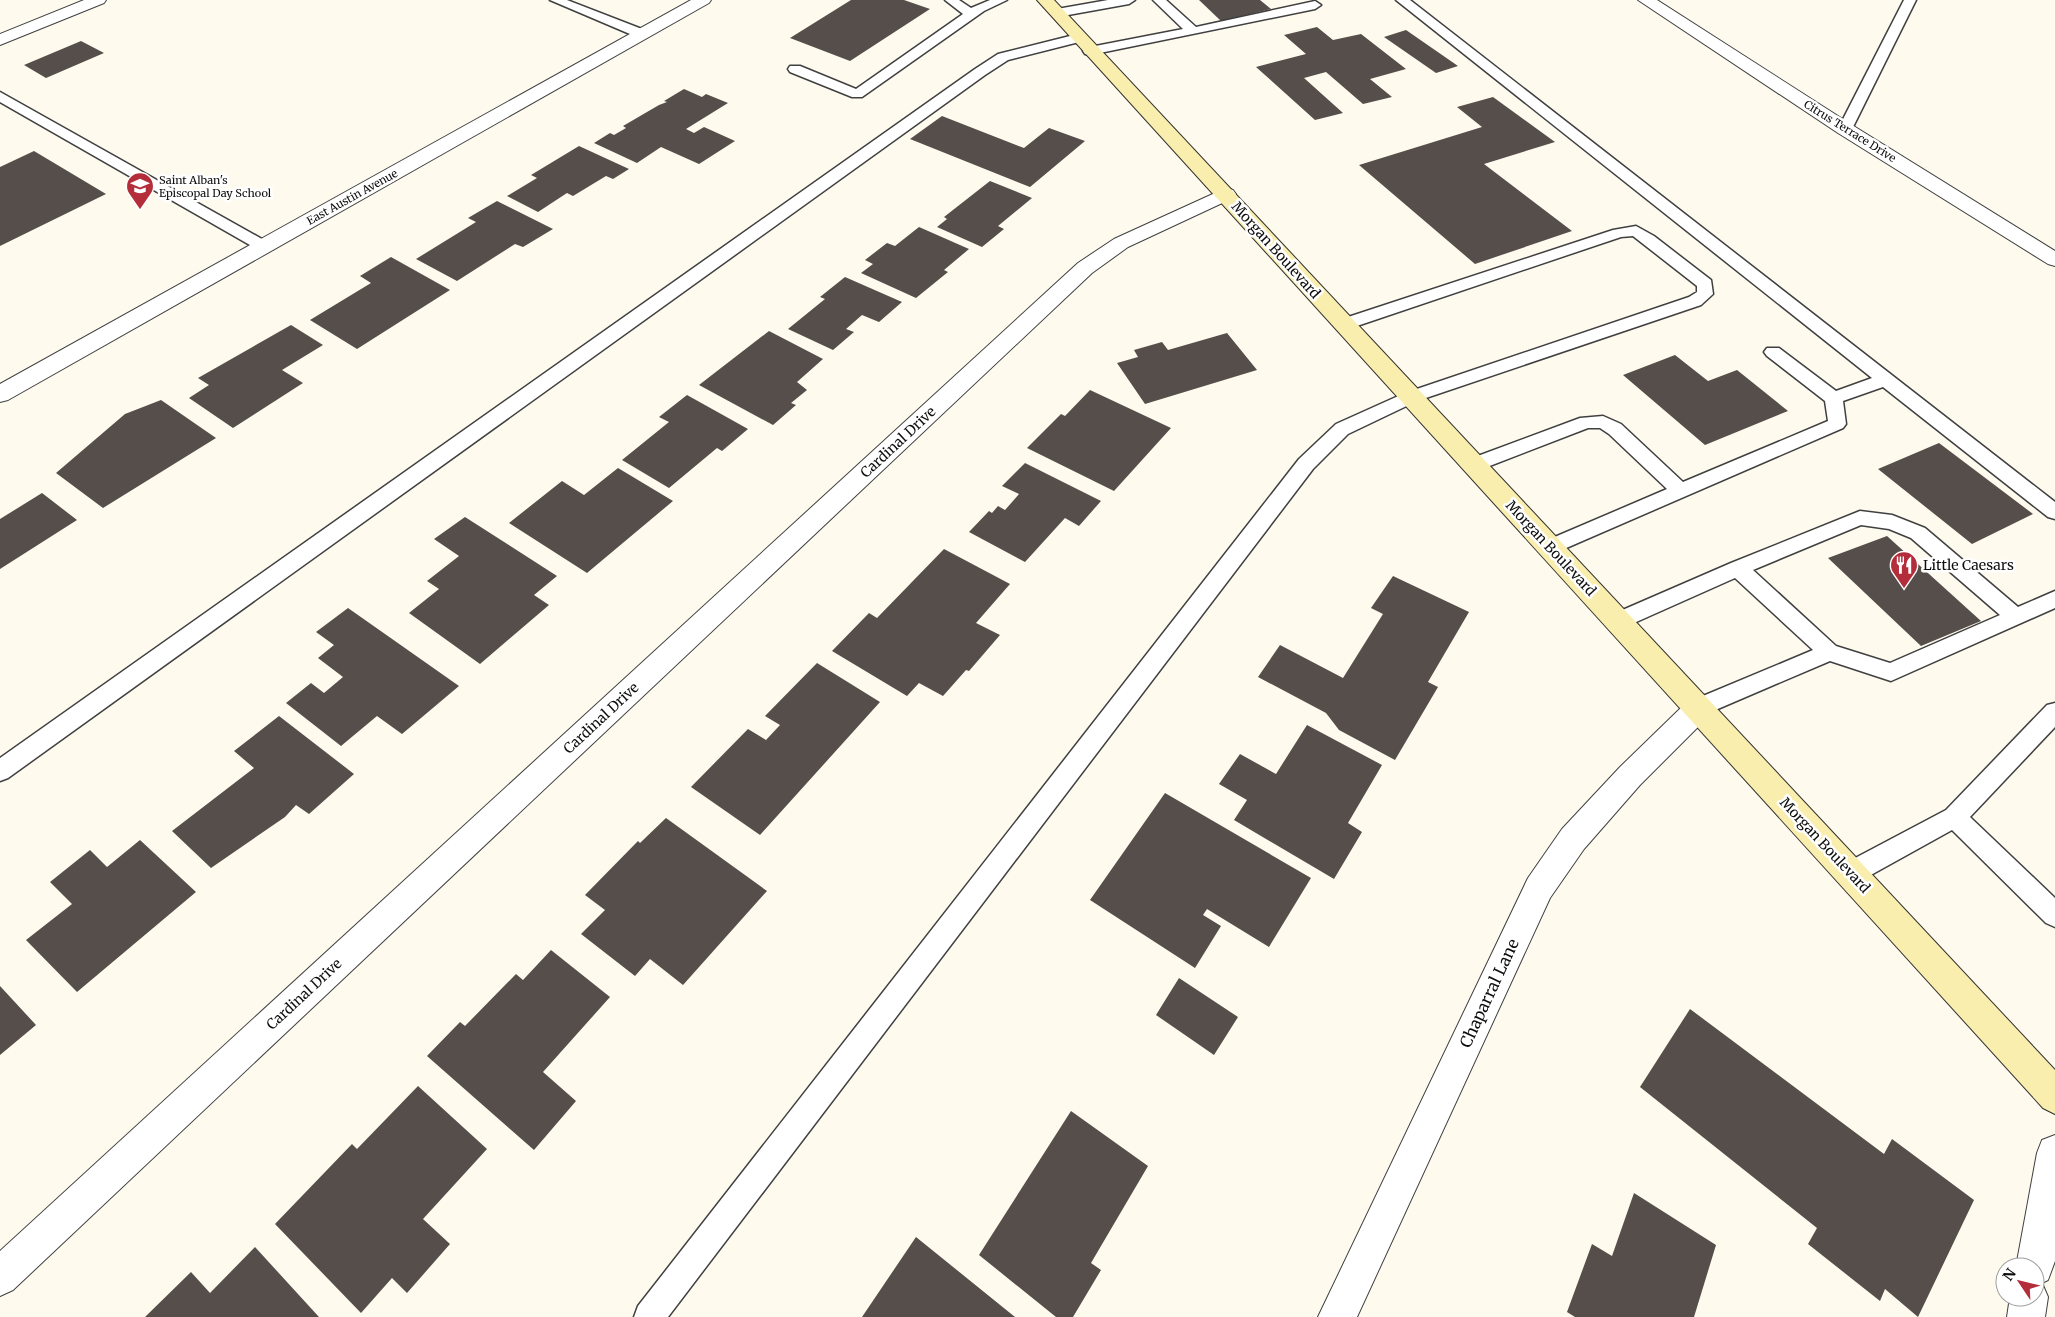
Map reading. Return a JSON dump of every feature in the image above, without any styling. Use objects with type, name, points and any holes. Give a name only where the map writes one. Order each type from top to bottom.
[{"type":"main road","name":"Morgan Boulevard","points":[[1051,7],[1226,194],[2055,1096]]},
{"type":"street","points":[[0,40],[98,0]]},
{"type":"street","name":"East Austin Avenue","points":[[0,394],[703,0]]},
{"type":"street","name":"Citrus Terrace Drive","points":[[1646,0],[1845,129],[2055,260]]},
{"type":"street","name":"Cardinal Drive","points":[[0,1277],[1085,268],[1121,243],[1226,194]]},
{"type":"street","name":"Chaparral Lane","points":[[1337,1317],[1538,888],[1573,838],[1630,776],[1699,708]]},
{"type":"street","points":[[2036,1257],[2055,1153]]},
{"type":"lane","points":[[556,0],[642,34]]},
{"type":"lane","points":[[951,0],[972,15]]},
{"type":"lane","points":[[795,69],[857,94],[980,8],[1001,0]]},
{"type":"lane","points":[[1051,7],[1129,0]]},
{"type":"lane","points":[[1159,0],[1194,31]]},
{"type":"lane","points":[[1402,0],[2055,512]]},
{"type":"lane","points":[[1845,129],[1910,0]]},
{"type":"lane","points":[[0,771],[1003,57],[1084,44],[1194,31],[1315,5]]},
{"type":"lane","points":[[0,96],[263,246]]},
{"type":"lane","points":[[649,1317],[1306,464],[1342,429],[1411,397],[1695,301],[1705,294],[1705,284],[1648,239],[1636,232],[1620,233],[1345,324]]},
{"type":"lane","points":[[1550,547],[1837,424],[1834,398],[1773,352]]},
{"type":"lane","points":[[1834,398],[1886,380]]},
{"type":"lane","points":[[1474,465],[1586,422],[1603,422],[1615,429],[1681,491]]},
{"type":"lane","points":[[1618,621],[1738,568],[1860,518],[1892,522],[1918,533],[2016,616]]},
{"type":"lane","points":[[1738,568],[1829,652],[1891,672],[2055,599]]},
{"type":"lane","points":[[1699,708],[1829,652]]},
{"type":"lane","points":[[1851,873],[1954,817],[2055,712]]},
{"type":"lane","points":[[1954,817],[2055,915]]},
{"type":"building","points":[[851,0],[904,0],[930,9],[850,61],[790,38]]},
{"type":"building","points":[[1199,0],[1260,0],[1271,9],[1221,21]]},
{"type":"building","points":[[1317,27],[1333,40],[1361,34],[1406,69],[1370,79],[1392,97],[1363,104],[1326,72],[1304,78],[1343,113],[1315,120],[1256,67],[1306,54],[1284,35]]},
{"type":"building","points":[[1406,30],[1458,66],[1436,73],[1384,37]]},
{"type":"building","points":[[81,41],[104,53],[46,78],[24,65]]},
{"type":"building","points":[[684,89],[702,97],[706,94],[728,103],[686,129],[694,133],[704,127],[735,141],[699,164],[661,147],[637,163],[594,143],[610,133],[614,135],[626,128],[623,126],[667,102],[664,101]]},
{"type":"building","points":[[1493,97],[1555,142],[1484,164],[1572,231],[1475,264],[1359,165],[1482,127],[1457,107]]},
{"type":"building","points":[[942,116],[1024,148],[1049,128],[1085,141],[1030,187],[910,139]]},
{"type":"building","points":[[579,146],[629,169],[613,179],[606,176],[573,196],[567,193],[538,212],[507,196],[537,178],[531,175]]},
{"type":"building","points":[[34,151],[106,194],[0,246],[0,167]]},
{"type":"building","points":[[990,181],[1032,198],[998,226],[1004,229],[982,247],[937,227],[947,219],[944,217]]},
{"type":"building","points":[[497,201],[553,229],[523,247],[515,244],[457,281],[416,259],[476,222],[468,218]]},
{"type":"building","points":[[919,227],[969,249],[944,270],[948,272],[916,298],[861,273],[873,264],[865,260],[887,243],[895,246]]},
{"type":"building","points":[[391,257],[450,290],[357,349],[310,320],[371,283],[360,276]]},
{"type":"building","points":[[845,277],[902,302],[879,322],[862,315],[846,329],[854,332],[833,350],[788,329],[825,299],[820,297]]},
{"type":"building","points":[[291,325],[323,345],[282,370],[303,383],[233,428],[189,398],[209,385],[198,378]]},
{"type":"building","points":[[769,331],[823,359],[797,382],[807,390],[791,403],[796,405],[773,425],[699,385]]},
{"type":"building","points":[[1227,333],[1257,370],[1145,404],[1117,363],[1138,357],[1134,350],[1162,342],[1168,350]]},
{"type":"building","points":[[1675,355],[1708,381],[1737,370],[1788,411],[1705,445],[1623,375]]},
{"type":"building","points":[[1090,390],[1171,428],[1114,491],[1027,448],[1061,414],[1065,416]]},
{"type":"building","points":[[687,395],[748,429],[722,451],[717,448],[669,488],[622,460],[669,422],[659,417]]},
{"type":"building","points":[[161,400],[216,438],[103,508],[56,473],[125,414]]},
{"type":"building","points":[[1939,443],[2033,514],[1972,544],[1878,469]]},
{"type":"building","points":[[1025,463],[1101,501],[1079,526],[1065,518],[1025,562],[969,532],[989,511],[992,513],[998,506],[1005,510],[1019,494],[1002,486]]},
{"type":"building","points":[[618,468],[673,501],[587,573],[509,523],[562,481],[584,495]]},
{"type":"building","points":[[42,493],[77,520],[0,569],[0,519]]},
{"type":"building","points":[[465,517],[557,576],[534,595],[549,605],[480,664],[409,613],[439,589],[427,581],[459,556],[434,539]]},
{"type":"building","name":"Little Caesars","points":[[1887,536],[1981,621],[1921,646],[1828,558]]},
{"type":"building","points":[[944,549],[1010,584],[976,623],[1000,635],[969,671],[966,670],[943,696],[919,683],[907,696],[832,651],[869,613],[877,618]]},
{"type":"building","points":[[1393,576],[1469,612],[1428,682],[1438,687],[1395,760],[1339,730],[1326,713],[1258,677],[1280,645],[1343,678],[1383,614],[1371,608]]},
{"type":"building","points":[[348,608],[459,686],[402,734],[377,716],[341,746],[286,703],[311,683],[324,693],[343,677],[318,658],[334,645],[316,632]]},
{"type":"building","points":[[817,663],[880,702],[760,835],[691,787],[748,729],[766,740],[780,725],[765,716]]},
{"type":"building","points":[[279,716],[354,774],[309,814],[296,805],[285,817],[211,868],[172,831],[254,768],[234,751]]},
{"type":"building","points":[[1307,725],[1382,765],[1348,823],[1362,832],[1334,879],[1234,820],[1247,800],[1219,784],[1240,754],[1276,774]]},
{"type":"building","points":[[1165,793],[1311,878],[1269,947],[1207,909],[1203,915],[1221,926],[1195,968],[1090,900]]},
{"type":"building","points":[[666,818],[767,891],[683,985],[650,959],[635,976],[581,934],[605,910],[585,895],[638,841],[640,843]]},
{"type":"building","points":[[140,840],[196,892],[77,992],[26,940],[72,904],[50,882],[90,850],[107,867]]},
{"type":"building","points":[[551,950],[610,997],[543,1072],[576,1101],[534,1150],[427,1056],[460,1022],[465,1026],[516,974],[523,980]]},
{"type":"building","points":[[1179,978],[1238,1017],[1214,1055],[1156,1015]]},
{"type":"building","points":[[0,986],[36,1025],[0,1055]]},
{"type":"building","points":[[1690,1009],[1884,1154],[1892,1139],[1974,1200],[1918,1317],[1885,1289],[1880,1301],[1808,1244],[1817,1228],[1640,1087]]},
{"type":"building","points":[[418,1086],[487,1149],[423,1219],[450,1244],[407,1293],[392,1278],[361,1313],[275,1224],[352,1144],[357,1149]]},
{"type":"building","points":[[1071,1111],[1148,1166],[1091,1263],[1101,1270],[1073,1317],[1056,1317],[979,1255]]},
{"type":"building","points":[[1634,1193],[1716,1245],[1694,1317],[1575,1317],[1567,1312],[1592,1244],[1612,1256]]},
{"type":"building","points":[[916,1237],[1015,1317],[862,1317]]},
{"type":"building","points":[[255,1247],[319,1317],[145,1317],[191,1272],[210,1293]]},
{"type":"place","name":"Saint Alban's Episcopal Day School","points":[[140,210]]},
{"type":"place","name":"Little Caesars","points":[[1904,589]]}]
